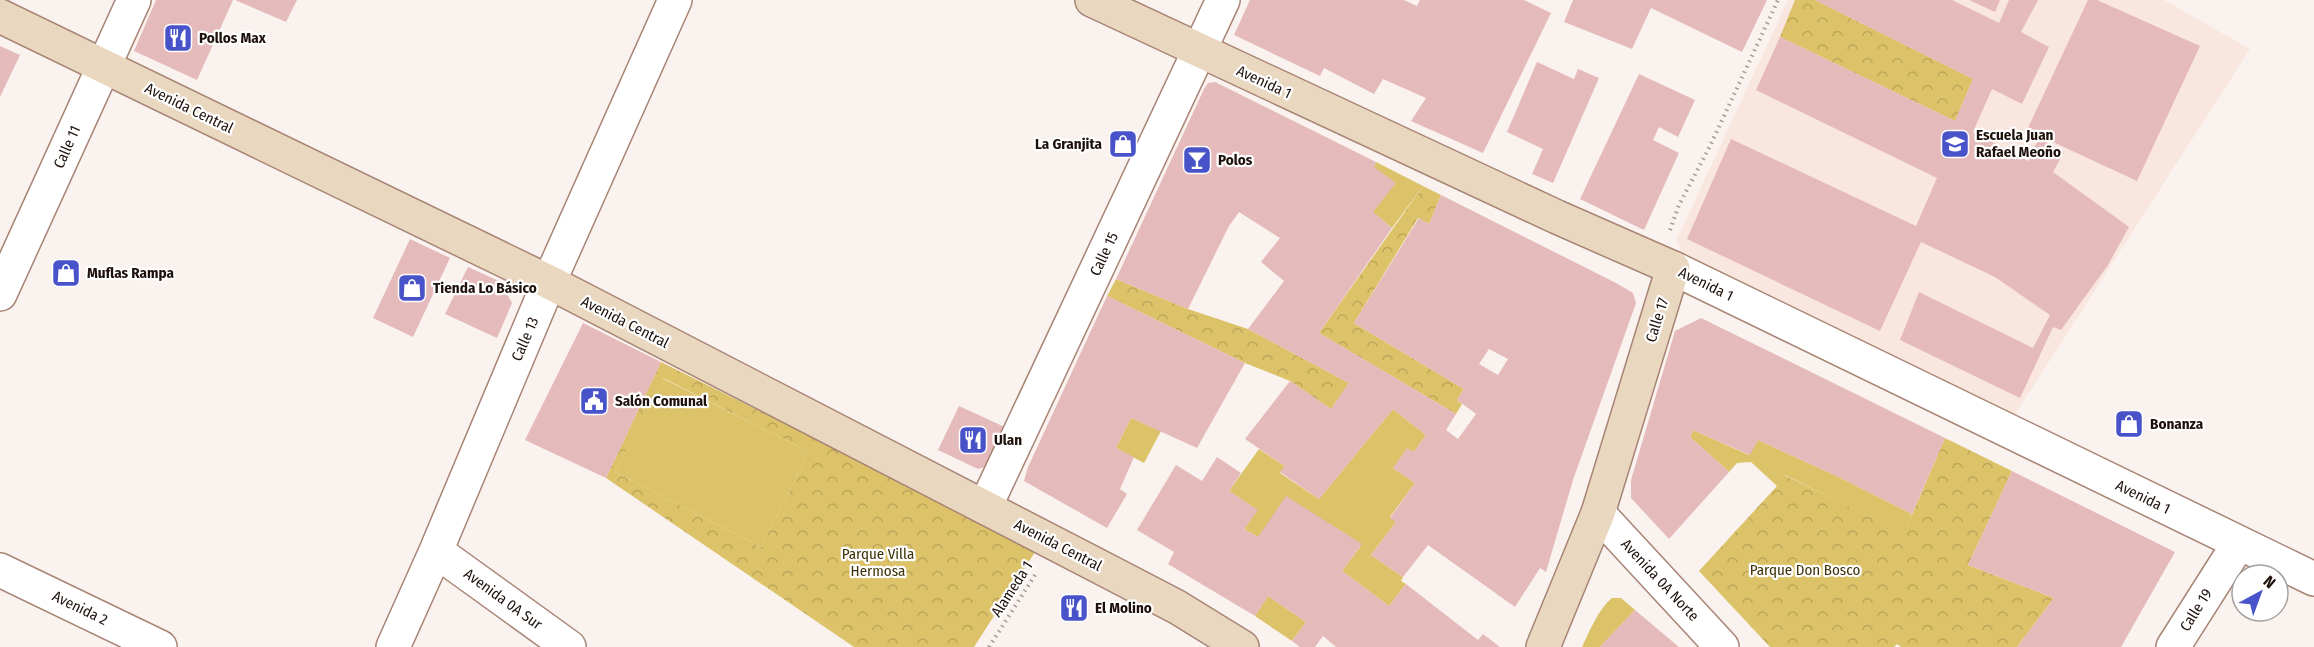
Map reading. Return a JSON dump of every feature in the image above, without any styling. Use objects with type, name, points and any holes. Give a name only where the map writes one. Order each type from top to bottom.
[{"type":"main road","name":"Avenida 1","points":[[1092,0],[1557,217],[1673,268]]},
{"type":"main road","name":"Avenida Central","points":[[0,16],[549,282],[1177,607],[1242,647]]},
{"type":"main road","name":"Calle 17","points":[[1543,647],[1598,513],[1673,268]]},
{"type":"street","name":"Calle 11","points":[[0,294],[134,0]]},
{"type":"street","name":"Calle 13","points":[[393,647],[436,551],[549,282],[675,0]]},
{"type":"street","name":"Calle 15","points":[[985,507],[1223,0]]},
{"type":"street","name":"Avenida 1","points":[[1673,268],[2314,579]]},
{"type":"street","name":"Avenida 0A Norte","points":[[1598,513],[1722,647]]},
{"type":"street","name":"Calle 19","points":[[2173,647],[2239,543]]},
{"type":"street","name":"Avenida 0A Sur","points":[[436,551],[569,647]]},
{"type":"street","name":"Avenida 2","points":[[0,570],[160,647]]},
{"type":"path","points":[[1673,268],[1669,235],[1679,205],[1710,146],[1778,0]]},
{"type":"path","name":"Alameda 1","points":[[989,647],[1055,544]]},
{"type":"shaded area","name":"Escuela Juan Rafael Meoño","points":[[1788,0],[2164,0],[2250,49],[2012,419],[1684,260],[1677,239]]},
{"type":"green space","points":[[1795,0],[1815,0],[1973,79],[1955,121],[1780,37]]},
{"type":"green space","points":[[1376,162],[1423,186],[1392,228],[1373,212]]},
{"type":"green space","points":[[1423,186],[1441,195],[1429,224],[1418,218],[1354,323],[1464,389],[1457,400],[1462,404],[1456,414],[1319,333]]},
{"type":"green space","points":[[1116,279],[1188,309],[1248,329],[1349,383],[1331,409],[1290,381],[1245,363],[1107,296]]},
{"type":"green space","name":"Parque Villa Hermosa","points":[[661,362],[1037,549],[974,647],[854,647],[606,478]],"holes":[[[663,378],[809,452],[761,547],[615,472]]]},
{"type":"green space","points":[[662,378],[809,452],[761,547],[615,472]]},
{"type":"green space","points":[[1393,409],[1426,435],[1414,452],[1407,449],[1393,468],[1415,483],[1390,517],[1396,522],[1371,555],[1403,577],[1401,581],[1406,584],[1389,606],[1342,571],[1360,547],[1258,537],[1244,529],[1257,510],[1229,491],[1259,449],[1285,466],[1280,473],[1319,499]]},
{"type":"green space","points":[[1131,418],[1161,431],[1144,463],[1116,448]]},
{"type":"green space","points":[[1693,430],[1749,455],[1758,440],[1839,477],[1912,514],[1904,534],[1785,475],[1777,486],[1751,462],[1737,463],[1729,472],[1690,437]]},
{"type":"green space","name":"Parque Don Bosco","points":[[1945,438],[2012,471],[1968,565],[2054,598],[2017,647],[1901,647],[1897,644],[1894,647],[1770,647],[1699,571],[1777,486],[1784,475],[1904,533]]},
{"type":"green space","points":[[1268,596],[1306,622],[1292,641],[1255,616]]},
{"type":"green space","points":[[1612,598],[1621,598],[1635,610],[1600,647],[1582,647],[1598,614]]},
{"type":"building","name":"Pollos Max","points":[[156,0],[233,0],[197,80],[134,51]]},
{"type":"building","points":[[235,0],[297,0],[286,22]]},
{"type":"building","points":[[1250,0],[1404,0],[1417,6],[1420,0],[1524,0],[1551,13],[1483,153],[1411,121],[1426,98],[1383,79],[1374,94],[1324,68],[1320,76],[1234,35]]},
{"type":"building","points":[[1573,0],[1767,0],[1742,52],[1651,8],[1632,49],[1564,22]]},
{"type":"building","points":[[1815,0],[1952,0],[1999,23],[2009,0],[2038,0],[2021,32],[2049,47],[2022,104],[1992,89],[1973,132],[2028,161],[2039,138],[2064,152],[2053,172],[2129,227],[2108,265],[2061,330],[2053,327],[2020,398],[1900,340],[1919,292],[2033,348],[2050,315],[1995,277],[1921,242],[1880,331],[1687,239],[1731,139],[1916,226],[1937,178],[1756,90],[1780,37],[1955,121],[1973,79]]},
{"type":"building","points":[[1969,0],[2000,0],[1995,12]]},
{"type":"building","points":[[2088,0],[2097,0],[2200,46],[2137,181],[2027,130]]},
{"type":"building","points":[[0,46],[20,55],[0,97]]},
{"type":"building","points":[[1537,62],[1574,79],[1578,69],[1599,78],[1553,183],[1532,174],[1543,149],[1507,132]]},
{"type":"building","points":[[1639,74],[1695,100],[1678,137],[1659,127],[1653,140],[1679,153],[1644,230],[1580,199]]},
{"type":"building","points":[[1215,82],[1376,162],[1374,167],[1396,183],[1373,212],[1392,228],[1319,333],[1456,414],[1446,430],[1458,439],[1476,414],[1457,400],[1464,389],[1354,323],[1419,218],[1429,224],[1441,195],[1633,293],[1636,303],[1573,480],[1546,572],[1540,568],[1515,607],[1428,545],[1403,577],[1371,555],[1396,522],[1390,518],[1415,483],[1393,468],[1407,448],[1414,452],[1426,435],[1393,409],[1319,499],[1280,472],[1285,466],[1245,439],[1290,381],[1331,409],[1349,383],[1248,329],[1284,281],[1261,262],[1280,238],[1239,212],[1229,226],[1188,309],[1116,279],[1208,83]],"holes":[[[1489,349],[1508,359],[1498,375],[1479,364]]]},
{"type":"building","name":"Tienda Lo Básico","points":[[410,239],[450,258],[413,337],[373,318]]},
{"type":"building","points":[[468,267],[501,282],[512,303],[497,338],[445,314]]},
{"type":"building","points":[[1107,296],[1245,363],[1197,448],[1131,418],[1116,448],[1134,457],[1120,489],[1127,494],[1107,528],[1024,481],[1028,467]]},
{"type":"building","points":[[1701,318],[1945,438],[1912,514],[1758,440],[1750,455],[1693,430],[1690,437],[1729,472],[1669,539],[1631,498],[1631,480],[1675,331]]},
{"type":"building","name":"Salón Comunal","points":[[583,323],[661,362],[606,478],[525,440]]},
{"type":"building","name":"Ulan","points":[[959,406],[1009,429],[992,465],[978,469],[938,450]]},
{"type":"building","points":[[1217,457],[1241,473],[1229,491],[1258,510],[1244,529],[1258,537],[1286,496],[1362,544],[1342,571],[1389,606],[1406,584],[1478,640],[1483,634],[1500,647],[1336,647],[1323,636],[1315,647],[1300,647],[1292,641],[1306,622],[1268,596],[1255,616],[1168,564],[1174,552],[1137,530],[1176,465],[1202,481]]},
{"type":"building","points":[[2012,471],[2175,552],[2121,647],[2017,647],[2054,598],[1968,565]]},
{"type":"building","points":[[1635,610],[1679,647],[1600,647]]},
{"type":"place","name":"Pollos Max","points":[[178,38]]},
{"type":"place","name":"La Granjita","points":[[1123,144]]},
{"type":"place","name":"Escuela Juan Rafael Meoño","points":[[1955,144]]},
{"type":"place","name":"Polos","points":[[1197,160]]},
{"type":"place","name":"Muflas Rampa","points":[[66,273]]},
{"type":"place","name":"Tienda Lo Básico","points":[[412,288]]},
{"type":"place","name":"Salón Comunal","points":[[594,401]]},
{"type":"place","name":"Bonanza","points":[[2129,424]]},
{"type":"place","name":"Ulan","points":[[973,440]]},
{"type":"place","name":"El Molino","points":[[1074,608]]}]
